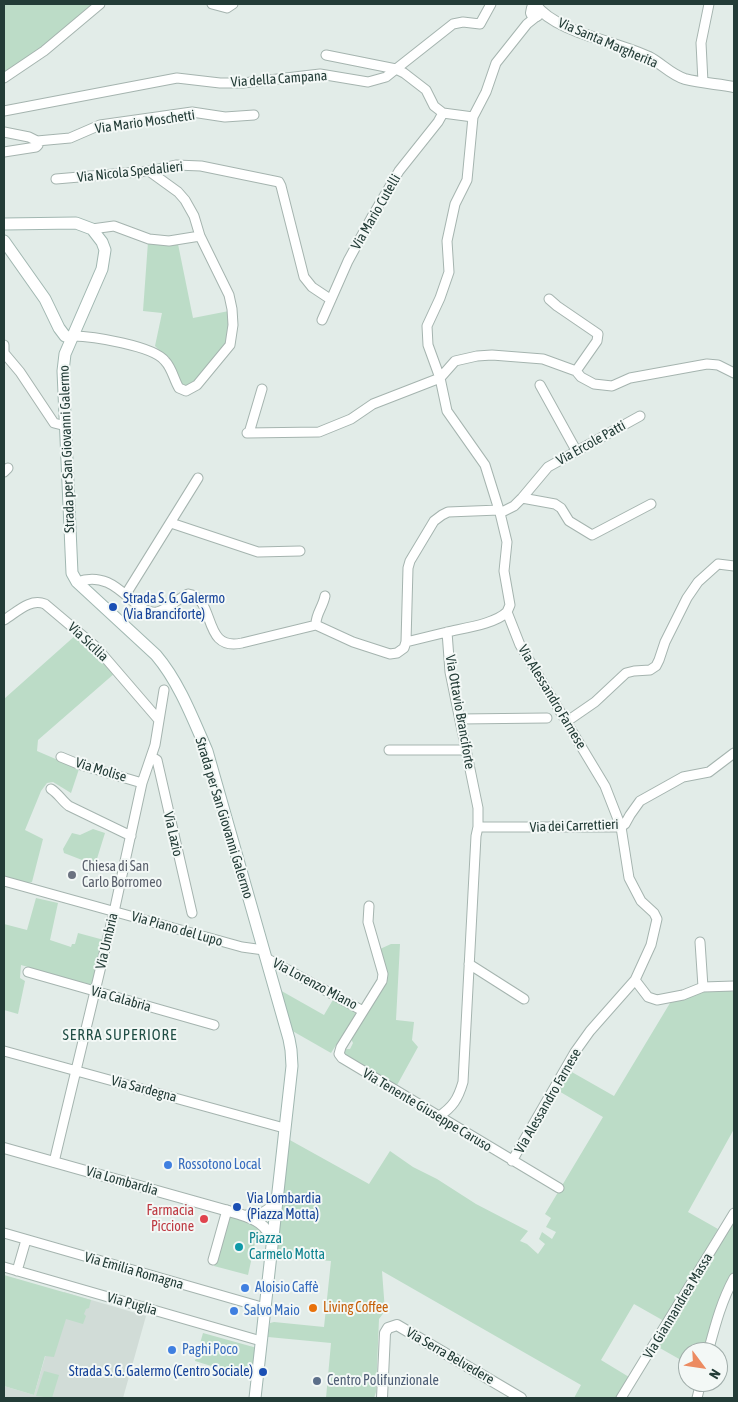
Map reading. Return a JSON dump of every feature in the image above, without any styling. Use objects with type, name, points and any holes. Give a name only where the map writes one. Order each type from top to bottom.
[{"type":"main road","points":[[73,336],[65,336],[59,328],[45,299],[6,244],[5,228],[65,222],[76,223],[92,229]]},
{"type":"main road","name":"Strada per San Giovanni Galermo","points":[[92,229],[102,242],[105,250],[102,268],[66,354],[63,371],[72,573],[77,582],[156,655],[171,676],[207,751],[291,1050],[292,1066],[255,1398]]},
{"type":"main road","points":[[59,328],[62,342],[63,371]]},
{"type":"street","points":[[4,78],[44,51],[100,4]]},
{"type":"street","points":[[212,4],[227,8],[233,4]]},
{"type":"street","name":"Via della Campana","points":[[4,110],[177,78],[220,83],[243,83],[320,74],[368,82],[386,78],[453,24],[463,22],[480,24],[491,4]]},
{"type":"street","points":[[703,82],[701,44],[709,4]]},
{"type":"street","name":"Via Santa Margherita","points":[[535,8],[584,34],[647,56],[658,62],[675,76],[734,88]]},
{"type":"street","name":"Via Alessandro Farnese","points":[[512,1161],[575,1052],[590,1031],[635,980],[651,945],[657,919],[654,913],[641,901],[629,878],[621,827],[605,786],[520,645],[507,612],[510,605],[504,571],[507,542],[500,511],[485,466],[447,411],[440,378],[428,345],[427,326],[449,272],[446,241],[455,204],[467,180],[473,117],[486,92],[496,63],[535,8]]},
{"type":"street","points":[[326,55],[396,69],[426,90],[434,106],[443,113],[473,117]]},
{"type":"street","name":"Via Mario Moschetti","points":[[37,141],[70,138],[100,125],[192,112],[225,117],[254,116]]},
{"type":"street","name":"Via Mario Cutelli","points":[[322,320],[348,261],[399,171],[443,113]]},
{"type":"street","points":[[4,132],[29,137],[37,141],[38,145],[36,147],[4,152]]},
{"type":"street","name":"Via Nicola Spedalieri","points":[[56,179],[149,170],[176,165],[201,166],[279,182],[304,277],[312,286],[330,299]]},
{"type":"street","points":[[73,336],[137,346],[157,353],[165,361],[181,391],[186,391],[197,385],[230,345],[233,325],[228,296],[200,236],[194,216],[178,192],[149,170]]},
{"type":"street","points":[[92,229],[114,226],[149,239],[169,240],[200,236]]},
{"type":"street","points":[[549,298],[557,306],[598,334],[597,341],[576,371]]},
{"type":"street","points":[[4,345],[4,353],[20,372],[54,422],[66,426]]},
{"type":"street","points":[[262,389],[248,433],[318,432],[351,418],[373,404],[440,378],[455,361],[477,356],[492,355],[543,359],[576,371],[587,381],[594,384],[612,386],[630,378],[707,364],[718,365],[734,374]]},
{"type":"street","points":[[540,385],[577,452]]},
{"type":"street","name":"Via Ercole Patti","points":[[500,511],[514,506],[548,467],[640,416]]},
{"type":"street","points":[[126,594],[198,478]]},
{"type":"street","points":[[522,498],[555,504],[561,508],[569,522],[592,535],[651,504]]},
{"type":"street","points":[[77,582],[90,580],[107,582],[114,585],[145,610],[158,612],[188,594],[192,595],[199,600],[218,639],[226,644],[242,644],[316,625],[353,642],[390,654],[397,653],[404,648],[406,642],[408,568],[410,561],[434,521],[448,512],[500,511]]},
{"type":"street","points":[[171,523],[258,552],[300,552]]},
{"type":"street","points":[[566,722],[595,702],[626,673],[634,670],[650,670],[656,666],[679,612],[698,582],[718,564],[734,566]]},
{"type":"street","points":[[316,625],[315,617],[322,607],[325,596]]},
{"type":"street","name":"Via Sicilia","points":[[4,620],[32,602],[45,604],[96,647],[158,719]]},
{"type":"street","points":[[406,642],[493,620],[503,617],[507,612]]},
{"type":"street","name":"Via Ottavio Branciforte","points":[[438,1117],[450,1109],[459,1094],[463,1082],[478,827],[478,808],[450,672],[447,632]]},
{"type":"street","name":"Via Umbria","points":[[54,1162],[96,992],[142,783],[152,757],[164,690]]},
{"type":"street","points":[[460,719],[547,718]]},
{"type":"street","points":[[389,750],[466,750]]},
{"type":"street","name":"Via dei Carrettieri","points":[[478,827],[621,827],[626,824],[640,801],[683,777],[709,772],[734,753]]},
{"type":"street","name":"Via Molise","points":[[61,757],[142,783]]},
{"type":"street","name":"Via Lazio","points":[[152,757],[157,760],[192,913]]},
{"type":"street","points":[[51,789],[59,794],[64,803],[69,806],[131,836]]},
{"type":"street","name":"Via Piano del Lupo","points":[[4,882],[265,954]]},
{"type":"street","points":[[364,1011],[382,981],[383,974],[368,922],[369,906]]},
{"type":"street","points":[[700,942],[703,987]]},
{"type":"street","name":"Via Lorenzo Miano","points":[[265,954],[364,1011]]},
{"type":"street","points":[[469,964],[524,999]]},
{"type":"street","name":"Via Calabria","points":[[28,972],[214,1025]]},
{"type":"street","points":[[635,980],[648,997],[658,1000],[683,996],[703,987],[734,986]]},
{"type":"street","name":"Via Tenente Giuseppe Caruso","points":[[364,1011],[341,1047],[339,1054],[342,1058],[559,1188]]},
{"type":"street","name":"Via Sardegna","points":[[4,1051],[284,1128]]},
{"type":"street","name":"Via Lombardia","points":[[4,1148],[239,1214],[258,1218],[266,1217],[274,1222]]},
{"type":"street","points":[[272,1240],[258,1218],[273,1205],[276,1199]]},
{"type":"street","points":[[213,1260],[227,1210]]},
{"type":"street","name":"Via Giannandrea Massa","points":[[621,1398],[734,1213]]},
{"type":"street","name":"Via Emilia Romagna","points":[[4,1233],[265,1308]]},
{"type":"street","points":[[17,1271],[26,1240]]},
{"type":"street","name":"Via Puglia","points":[[4,1267],[261,1341]]},
{"type":"street","points":[[711,1342],[720,1308],[734,1278]]},
{"type":"street","name":"Via Serra Belvedere","points":[[382,1398],[385,1333],[392,1325],[397,1325],[521,1398]]},
{"type":"shaded area","points":[[64,1292],[146,1316],[123,1398],[4,1398],[4,1386],[34,1395]]},
{"type":"green space","points":[[4,4],[95,4],[42,48],[4,73]]},
{"type":"green space","points":[[148,242],[178,244],[193,318],[229,311],[228,343],[191,387],[182,387],[169,360],[155,346],[162,313],[143,311]]},
{"type":"green space","points":[[77,634],[93,648],[115,673],[38,740],[37,751],[79,769],[71,793],[53,782],[47,783],[41,791],[25,830],[43,839],[32,882],[28,883],[4,876],[4,699]]},
{"type":"green space","points":[[93,829],[105,833],[95,865],[64,853],[63,849],[72,833],[80,835]]},
{"type":"green space","points":[[36,898],[58,903],[50,940],[71,947],[72,944],[75,944],[78,933],[104,940],[94,986],[21,965],[20,978],[25,981],[18,1014],[4,1010],[4,924],[27,930]]},
{"type":"green space","points":[[391,944],[400,944],[396,1020],[414,1022],[412,1040],[418,1047],[396,1087],[345,1055],[345,1049],[350,1049],[353,1043],[351,1039],[382,990],[380,949]]},
{"type":"green space","points":[[278,989],[324,1015],[334,998],[358,1011],[331,1053],[289,1029]]},
{"type":"green space","points":[[705,991],[734,991],[734,1129],[688,1212],[718,1229],[664,1321],[634,1304],[601,1360],[629,1377],[617,1398],[574,1398],[581,1385],[382,1271],[385,1311],[379,1319],[376,1392],[374,1398],[326,1398],[331,1343],[268,1337],[270,1323],[274,1322],[324,1327],[331,1261],[276,1257],[288,1139],[369,1184],[390,1151],[413,1167],[437,1179],[476,1204],[528,1231],[520,1241],[527,1244],[538,1254],[545,1244],[539,1239],[542,1232],[552,1239],[556,1232],[546,1227],[551,1218],[545,1214],[603,1117],[557,1090],[570,1071],[614,1096],[670,1003]]},
{"type":"green space","points":[[228,1216],[252,1224],[266,1238],[268,1244],[255,1243],[248,1275],[214,1266]]},
{"type":"green space","points":[[734,1219],[734,1273],[723,1295],[709,1342],[678,1342],[678,1358],[658,1347]]},
{"type":"green space","points":[[4,1275],[91,1300],[89,1308],[86,1309],[84,1314],[86,1316],[83,1324],[66,1319],[54,1357],[45,1356],[34,1395],[4,1386]]},
{"type":"green space","points":[[203,1333],[257,1348],[253,1379],[195,1361]]},
{"type":"green space","points":[[44,1371],[59,1375],[52,1398],[36,1396]]},
{"type":"place","name":"Strada S. G. Galermo (Via Branciforte)","points":[[113,607]]},
{"type":"place","name":"Chiesa di San Carlo Borromeo","points":[[72,875]]},
{"type":"place","name":"Rossotono Local","points":[[168,1165]]},
{"type":"place","name":"Via Lombardia (Piazza Motta)","points":[[237,1207]]},
{"type":"place","name":"Farmacia Piccione","points":[[204,1219]]},
{"type":"place","name":"Piazza Carmelo Motta","points":[[239,1247]]},
{"type":"place","name":"Aloisio Caffè","points":[[245,1288]]},
{"type":"place","name":"Living Coffee","points":[[313,1308]]},
{"type":"place","name":"Salvo Maio","points":[[234,1311]]},
{"type":"place","name":"Paghi Poco","points":[[172,1350]]},
{"type":"place","name":"Strada S. G. Galermo (Centro Sociale)","points":[[263,1372]]},
{"type":"place","name":"Centro Polifunzionale","points":[[317,1381]]},
{"type":"district","name":"SERRA SUPERIORE","points":[[120,1035]]}]
